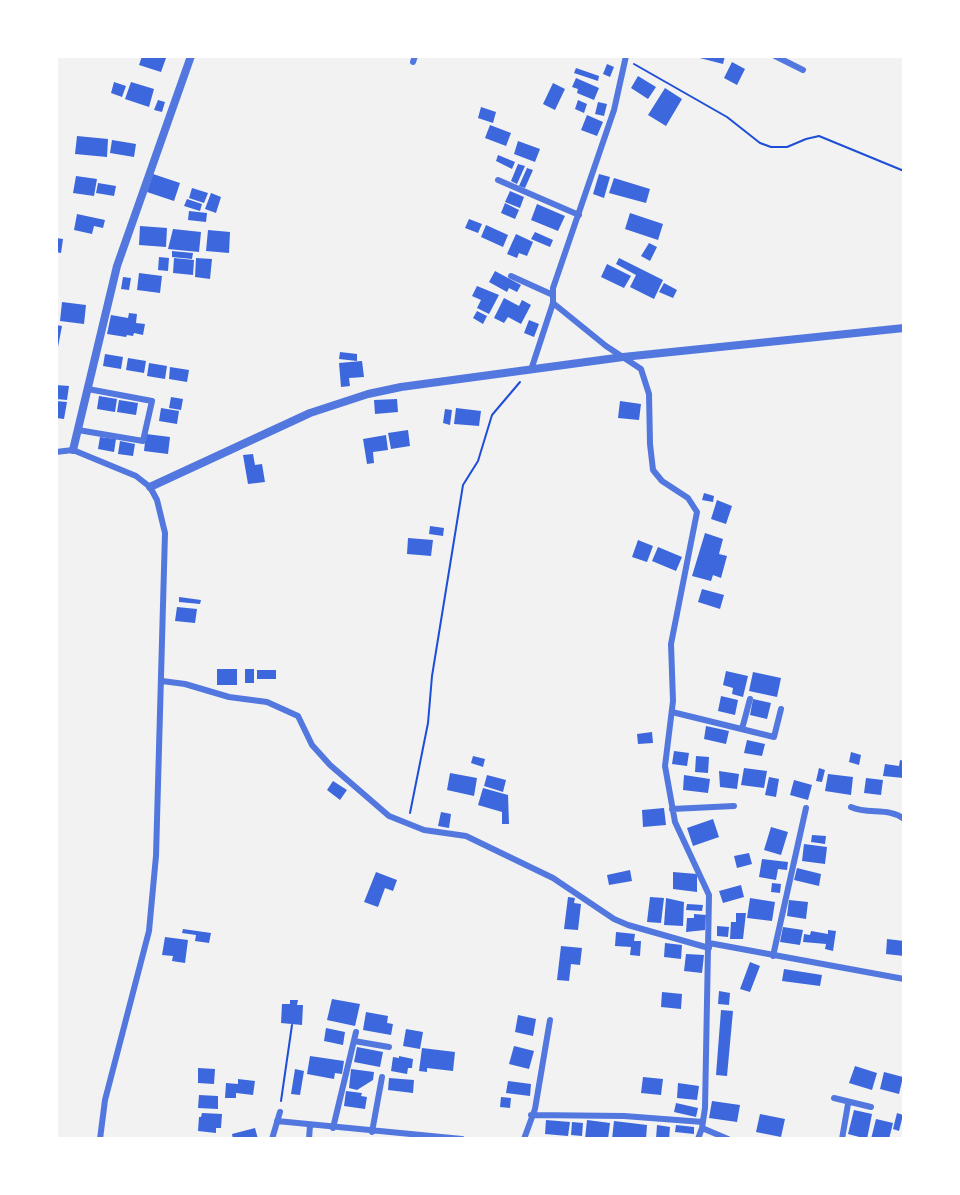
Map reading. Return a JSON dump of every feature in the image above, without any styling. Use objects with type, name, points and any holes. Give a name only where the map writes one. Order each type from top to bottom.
[{"type":"street","points":[[73,450],[117,265],[191,56]]},
{"type":"street","points":[[775,56],[803,70]]},
{"type":"street","points":[[526,370],[553,299],[559,268],[614,110],[625,58]]},
{"type":"street","points":[[498,180],[579,215]]},
{"type":"street","points":[[511,276],[553,299],[641,369],[649,394],[653,470],[662,481],[688,498],[697,512],[671,644],[672,712],[665,766],[679,832],[709,895],[703,1125],[698,1139]]},
{"type":"street","points":[[150,487],[310,413],[401,387],[623,357],[904,328]]},
{"type":"street","points":[[78,430],[143,441],[152,401],[88,389]]},
{"type":"street","points":[[56,452],[73,450],[136,475],[150,487],[157,500],[165,533],[156,856],[149,931],[105,1100],[100,1139]]},
{"type":"street","points":[[162,681],[185,684],[229,697],[267,702],[298,716],[312,745],[330,765],[389,816],[424,830],[466,836],[552,878],[614,919],[628,925],[709,945],[904,979]]},
{"type":"street","points":[[743,730],[750,699]]},
{"type":"street","points":[[672,712],[774,737],[781,709]]},
{"type":"street","points":[[672,809],[734,806]]},
{"type":"street","points":[[851,807],[866,811],[896,812],[904,819]]},
{"type":"street","points":[[773,956],[806,808]]},
{"type":"street","points":[[524,1139],[535,1109],[550,1020]]},
{"type":"street","points":[[333,1128],[356,1032]]},
{"type":"street","points":[[354,1041],[389,1047]]},
{"type":"street","points":[[372,1132],[382,1077]]},
{"type":"street","points":[[834,1098],[848,1104],[871,1108]]},
{"type":"street","points":[[842,1139],[848,1104]]},
{"type":"street","points":[[272,1139],[280,1112]]},
{"type":"street","points":[[531,1115],[624,1116],[703,1125],[728,1139]]},
{"type":"street","points":[[277,1121],[402,1137],[462,1139]]},
{"type":"street","points":[[309,1139],[310,1125]]},
{"type":"path","points":[[625,58],[727,117],[760,143],[771,147],[787,147],[819,136],[904,170]]},
{"type":"path","points":[[407,824],[426,738],[432,676],[463,485],[478,461],[492,415],[517,388],[526,370]]},
{"type":"path","points":[[280,1112],[292,1025]]},
{"type":"building","points":[[142,56],[166,58],[161,72],[139,65]]},
{"type":"building","points":[[692,56],[725,56],[723,64]]},
{"type":"building","points":[[732,62],[745,69],[737,85],[724,78]]},
{"type":"building","points":[[607,64],[614,67],[610,77],[603,74]]},
{"type":"building","points":[[576,68],[599,76],[598,81],[574,73]]},
{"type":"building","points":[[638,76],[656,87],[648,99],[631,88]]},
{"type":"building","points":[[576,78],[599,88],[594,100],[577,93],[578,89],[572,87]]},
{"type":"building","points":[[114,82],[126,86],[122,97],[111,93]]},
{"type":"building","points":[[131,82],[154,89],[149,107],[125,99]]},
{"type":"building","points":[[553,83],[565,89],[555,110],[543,104]]},
{"type":"building","points":[[665,88],[682,99],[666,126],[648,115]]},
{"type":"building","points":[[158,100],[165,102],[162,112],[154,110]]},
{"type":"building","points":[[578,100],[587,104],[584,113],[575,109]]},
{"type":"building","points":[[598,102],[607,104],[604,116],[595,114]]},
{"type":"building","points":[[481,107],[496,112],[493,123],[478,118]]},
{"type":"building","points":[[587,115],[603,122],[597,136],[581,130]]},
{"type":"building","points":[[490,125],[511,133],[506,146],[485,138]]},
{"type":"building","points":[[77,136],[108,139],[107,157],[75,154]]},
{"type":"building","points":[[112,140],[136,144],[134,157],[110,153]]},
{"type":"building","points":[[518,141],[540,149],[535,162],[514,154]]},
{"type":"building","points":[[498,155],[515,162],[512,169],[496,161]]},
{"type":"building","points":[[518,164],[525,166],[517,184],[511,181]]},
{"type":"building","points":[[527,168],[533,170],[525,188],[519,186]]},
{"type":"building","points":[[153,174],[180,183],[174,201],[147,192]]},
{"type":"building","points":[[599,174],[610,177],[604,198],[593,194]]},
{"type":"building","points":[[76,176],[97,179],[94,196],[73,193]]},
{"type":"building","points":[[614,178],[650,189],[646,203],[609,193]]},
{"type":"building","points":[[98,183],[116,186],[114,196],[96,193]]},
{"type":"building","points":[[192,188],[208,193],[204,203],[189,198]]},
{"type":"building","points":[[510,191],[524,197],[520,208],[505,202]]},
{"type":"building","points":[[211,193],[221,197],[216,213],[205,209]]},
{"type":"building","points":[[187,199],[202,204],[200,211],[184,206]]},
{"type":"building","points":[[505,203],[519,210],[515,219],[501,213]]},
{"type":"building","points":[[537,204],[565,216],[558,231],[531,220]]},
{"type":"building","points":[[189,211],[207,213],[206,222],[188,220]]},
{"type":"building","points":[[630,213],[663,224],[658,240],[625,229]]},
{"type":"building","points":[[77,214],[105,220],[103,228],[94,226],[92,234],[74,230]]},
{"type":"building","points":[[469,219],[482,224],[478,233],[465,228]]},
{"type":"building","points":[[486,225],[508,235],[503,247],[481,237]]},
{"type":"building","points":[[140,226],[167,228],[166,247],[139,245]]},
{"type":"building","points":[[173,229],[201,232],[199,252],[168,249]]},
{"type":"building","points":[[208,230],[230,232],[229,253],[206,251]]},
{"type":"building","points":[[535,232],[553,240],[550,247],[531,239]]},
{"type":"building","points":[[516,234],[533,242],[527,256],[519,253],[517,258],[507,254]]},
{"type":"building","points":[[56,238],[63,239],[61,253],[56,252]]},
{"type":"building","points":[[649,243],[657,247],[650,261],[641,256]]},
{"type":"building","points":[[172,251],[193,253],[192,259],[172,257]]},
{"type":"building","points":[[159,257],[169,258],[168,271],[158,270]]},
{"type":"building","points":[[174,258],[194,260],[193,275],[173,273]]},
{"type":"building","points":[[196,258],[212,259],[210,279],[195,277]]},
{"type":"building","points":[[619,258],[663,280],[654,299],[630,287],[636,275],[616,264]]},
{"type":"building","points":[[607,264],[631,276],[624,288],[601,277]]},
{"type":"building","points":[[495,271],[521,285],[517,292],[509,288],[507,292],[489,282]]},
{"type":"building","points":[[139,273],[162,276],[160,293],[137,290]]},
{"type":"building","points":[[123,277],[131,278],[129,290],[121,289]]},
{"type":"building","points":[[664,283],[677,290],[673,298],[659,292]]},
{"type":"building","points":[[477,286],[499,295],[489,314],[477,308],[481,300],[472,296]]},
{"type":"building","points":[[504,298],[519,306],[522,300],[531,305],[521,324],[508,317],[504,323],[494,318]]},
{"type":"building","points":[[62,302],[86,305],[84,324],[60,321]]},
{"type":"building","points":[[477,311],[487,316],[483,324],[473,318]]},
{"type":"building","points":[[129,313],[137,314],[136,323],[145,324],[143,335],[134,333],[133,336],[126,337],[107,334],[111,315],[128,318]]},
{"type":"building","points":[[529,320],[539,324],[534,337],[524,333]]},
{"type":"building","points":[[56,325],[62,326],[58,347],[56,347]]},
{"type":"building","points":[[340,352],[357,354],[357,361],[339,359]]},
{"type":"building","points":[[105,354],[123,357],[121,369],[103,366]]},
{"type":"building","points":[[128,358],[146,361],[144,373],[126,370]]},
{"type":"building","points":[[362,361],[364,377],[349,378],[350,386],[341,387],[339,363]]},
{"type":"building","points":[[149,363],[167,366],[165,379],[147,376]]},
{"type":"building","points":[[170,367],[189,370],[187,382],[169,379]]},
{"type":"building","points":[[56,385],[69,386],[67,400],[56,399]]},
{"type":"building","points":[[99,396],[117,399],[115,412],[97,409]]},
{"type":"building","points":[[171,397],[183,399],[181,410],[169,408]]},
{"type":"building","points":[[397,399],[398,412],[375,414],[374,400]]},
{"type":"building","points":[[119,400],[138,403],[136,415],[117,412]]},
{"type":"building","points":[[56,401],[67,402],[64,419],[56,418]]},
{"type":"building","points":[[620,401],[641,404],[639,420],[618,418]]},
{"type":"building","points":[[161,408],[179,411],[177,424],[159,421]]},
{"type":"building","points":[[456,408],[481,411],[479,426],[454,424]]},
{"type":"building","points":[[445,409],[452,410],[450,425],[443,423]]},
{"type":"building","points":[[408,430],[410,446],[391,449],[388,433]]},
{"type":"building","points":[[146,434],[170,437],[168,454],[144,451]]},
{"type":"building","points":[[386,435],[388,450],[373,452],[374,463],[367,464],[363,439]]},
{"type":"building","points":[[100,437],[116,439],[114,452],[98,449]]},
{"type":"building","points":[[120,441],[135,444],[133,456],[118,454]]},
{"type":"building","points":[[253,454],[255,465],[262,464],[265,482],[248,484],[243,455]]},
{"type":"building","points":[[704,493],[714,496],[713,502],[702,500]]},
{"type":"building","points":[[717,500],[732,506],[726,524],[711,519]]},
{"type":"building","points":[[430,526],[444,528],[443,536],[429,534]]},
{"type":"building","points":[[705,533],[723,539],[719,554],[727,556],[721,578],[713,575],[711,581],[692,576]]},
{"type":"building","points":[[408,538],[433,540],[431,556],[407,554]]},
{"type":"building","points":[[638,540],[653,546],[647,562],[632,557]]},
{"type":"building","points":[[658,547],[682,557],[676,571],[652,561]]},
{"type":"building","points":[[702,589],[724,595],[720,609],[698,602]]},
{"type":"building","points":[[179,597],[201,600],[200,604],[179,602]]},
{"type":"building","points":[[177,607],[197,609],[195,623],[175,621]]},
{"type":"building","points":[[217,669],[237,669],[237,685],[217,685]]},
{"type":"building","points":[[245,669],[254,669],[254,683],[245,683]]},
{"type":"building","points":[[257,670],[276,670],[276,679],[257,679]]},
{"type":"building","points":[[726,671],[748,676],[743,697],[732,694],[733,688],[723,685]]},
{"type":"building","points":[[753,672],[781,678],[777,697],[749,691]]},
{"type":"building","points":[[721,696],[738,700],[735,715],[718,711]]},
{"type":"building","points":[[753,699],[771,703],[767,719],[750,715]]},
{"type":"building","points":[[706,726],[729,731],[726,744],[704,739]]},
{"type":"building","points":[[652,732],[653,743],[638,744],[637,734]]},
{"type":"building","points":[[747,740],[765,744],[762,756],[744,753]]},
{"type":"building","points":[[674,751],[689,753],[687,766],[672,764]]},
{"type":"building","points":[[851,752],[861,755],[859,765],[849,762]]},
{"type":"building","points":[[473,756],[485,759],[483,767],[471,763]]},
{"type":"building","points":[[696,756],[709,757],[708,773],[695,772]]},
{"type":"building","points":[[900,760],[904,761],[904,778],[883,776],[885,764],[899,766]]},
{"type":"building","points":[[744,768],[767,771],[764,788],[741,785]]},
{"type":"building","points":[[819,768],[825,770],[822,782],[816,781]]},
{"type":"building","points":[[719,771],[739,774],[737,789],[720,787]]},
{"type":"building","points":[[450,773],[477,778],[474,796],[447,790]]},
{"type":"building","points":[[828,774],[853,777],[851,795],[825,791]]},
{"type":"building","points":[[487,775],[506,780],[503,792],[484,786]]},
{"type":"building","points":[[684,775],[710,779],[708,793],[683,790]]},
{"type":"building","points":[[769,777],[779,779],[776,797],[765,795]]},
{"type":"building","points":[[866,778],[883,780],[881,795],[864,793]]},
{"type":"building","points":[[794,780],[812,785],[808,800],[790,795]]},
{"type":"building","points":[[333,781],[347,790],[340,800],[327,790]]},
{"type":"building","points":[[483,788],[508,795],[509,824],[502,824],[502,812],[478,805]]},
{"type":"building","points":[[664,808],[666,825],[643,827],[642,810]]},
{"type":"building","points":[[441,812],[451,814],[449,828],[438,826]]},
{"type":"building","points":[[713,819],[719,837],[693,846],[687,828]]},
{"type":"building","points":[[771,827],[788,832],[781,855],[764,850]]},
{"type":"building","points":[[812,835],[826,836],[825,844],[811,842]]},
{"type":"building","points":[[804,844],[827,847],[825,864],[802,861]]},
{"type":"building","points":[[749,853],[752,864],[737,868],[734,856]]},
{"type":"building","points":[[762,859],[788,862],[787,870],[778,869],[776,880],[759,877]]},
{"type":"building","points":[[797,868],[821,874],[819,886],[794,880]]},
{"type":"building","points":[[630,870],[632,881],[609,885],[607,875]]},
{"type":"building","points":[[376,872],[397,880],[393,891],[385,888],[378,907],[364,902]]},
{"type":"building","points":[[673,872],[697,874],[697,892],[673,889]]},
{"type":"building","points":[[772,883],[781,884],[780,893],[771,892]]},
{"type":"building","points":[[741,885],[744,897],[723,903],[719,891]]},
{"type":"building","points":[[568,897],[575,898],[574,903],[581,904],[578,930],[564,929]]},
{"type":"building","points":[[650,897],[664,898],[661,923],[647,922]]},
{"type":"building","points":[[666,898],[684,902],[683,926],[664,925]]},
{"type":"building","points":[[750,898],[775,902],[772,921],[747,918]]},
{"type":"building","points":[[789,900],[808,902],[806,919],[787,916]]},
{"type":"building","points":[[687,904],[703,905],[702,911],[686,910]]},
{"type":"building","points":[[736,913],[746,913],[743,939],[730,939],[731,922],[736,922]]},
{"type":"building","points":[[694,914],[706,915],[705,930],[686,932],[687,918],[694,918]]},
{"type":"building","points":[[717,926],[729,927],[728,937],[717,936]]},
{"type":"building","points":[[783,927],[803,930],[800,945],[780,942]]},
{"type":"building","points":[[183,929],[211,933],[209,943],[195,941],[196,935],[182,933]]},
{"type":"building","points":[[828,930],[836,931],[833,951],[825,949],[826,944],[803,942],[804,934],[810,935],[811,931],[828,934]]},
{"type":"building","points":[[616,932],[635,934],[634,941],[641,941],[640,956],[630,955],[631,947],[615,946]]},
{"type":"building","points":[[165,937],[188,940],[185,963],[172,961],[173,956],[162,955]]},
{"type":"building","points":[[887,939],[904,941],[904,956],[886,954]]},
{"type":"building","points":[[665,943],[682,945],[681,959],[664,957]]},
{"type":"building","points":[[561,946],[582,948],[580,965],[571,964],[569,981],[557,980]]},
{"type":"building","points":[[686,954],[704,955],[702,973],[684,971]]},
{"type":"building","points":[[750,962],[760,966],[750,992],[740,989]]},
{"type":"building","points":[[784,969],[822,975],[820,986],[782,981]]},
{"type":"building","points":[[719,991],[730,993],[729,1005],[718,1004]]},
{"type":"building","points":[[662,992],[682,994],[681,1009],[661,1007]]},
{"type":"building","points":[[332,999],[360,1004],[355,1026],[327,1020]]},
{"type":"building","points":[[290,1000],[298,1000],[297,1005],[303,1005],[302,1025],[281,1023],[282,1004],[290,1004]]},
{"type":"building","points":[[721,1010],[733,1011],[727,1076],[716,1075]]},
{"type":"building","points":[[366,1012],[388,1016],[387,1023],[393,1024],[391,1035],[363,1030]]},
{"type":"building","points":[[518,1015],[536,1019],[533,1036],[515,1032]]},
{"type":"building","points":[[326,1028],[345,1032],[343,1045],[324,1041]]},
{"type":"building","points":[[406,1029],[423,1032],[420,1049],[403,1046]]},
{"type":"building","points":[[514,1046],[534,1051],[529,1069],[509,1064]]},
{"type":"building","points":[[357,1047],[383,1052],[380,1067],[354,1062]]},
{"type":"building","points":[[422,1048],[455,1052],[453,1071],[427,1068],[427,1072],[419,1071]]},
{"type":"building","points":[[310,1056],[344,1061],[342,1074],[335,1073],[334,1079],[307,1074]]},
{"type":"building","points":[[393,1057],[413,1059],[412,1068],[408,1068],[407,1074],[391,1071]]},
{"type":"building","points":[[855,1066],[877,1073],[872,1090],[849,1083]]},
{"type":"building","points":[[198,1068],[215,1069],[214,1084],[198,1083]]},
{"type":"building","points":[[295,1069],[304,1071],[300,1095],[291,1094]]},
{"type":"building","points":[[351,1069],[374,1072],[373,1080],[357,1090],[349,1088]]},
{"type":"building","points":[[884,1072],[903,1077],[899,1094],[880,1089]]},
{"type":"building","points":[[643,1077],[663,1079],[661,1095],[641,1093]]},
{"type":"building","points":[[389,1078],[414,1080],[413,1093],[388,1090]]},
{"type":"building","points":[[238,1079],[255,1081],[253,1095],[236,1093],[236,1098],[225,1098],[226,1083],[238,1084]]},
{"type":"building","points":[[508,1081],[531,1084],[530,1096],[506,1093]]},
{"type":"building","points":[[678,1083],[699,1086],[697,1100],[677,1098]]},
{"type":"building","points":[[346,1091],[362,1093],[361,1096],[367,1097],[365,1109],[344,1106]]},
{"type":"building","points":[[199,1095],[218,1096],[218,1109],[198,1108]]},
{"type":"building","points":[[501,1097],[511,1098],[510,1108],[500,1107]]},
{"type":"building","points":[[712,1101],[740,1105],[737,1122],[709,1118]]},
{"type":"building","points":[[676,1103],[698,1108],[696,1117],[674,1112]]},
{"type":"building","points":[[854,1110],[872,1114],[867,1139],[848,1134]]},
{"type":"building","points":[[202,1113],[222,1114],[221,1128],[216,1128],[216,1133],[198,1131]]},
{"type":"building","points":[[897,1113],[903,1115],[899,1131],[893,1129]]},
{"type":"building","points":[[760,1114],[785,1119],[781,1137],[756,1132]]},
{"type":"building","points":[[876,1119],[893,1123],[889,1139],[871,1139]]},
{"type":"building","points":[[546,1120],[570,1122],[568,1136],[545,1134]]},
{"type":"building","points":[[587,1120],[610,1123],[608,1139],[585,1139]]},
{"type":"building","points":[[614,1121],[647,1125],[646,1139],[612,1139]]},
{"type":"building","points":[[572,1122],[583,1123],[582,1136],[571,1135]]},
{"type":"building","points":[[657,1125],[670,1127],[669,1139],[656,1139]]},
{"type":"building","points":[[676,1125],[694,1127],[694,1134],[675,1132]]},
{"type":"building","points":[[255,1128],[258,1139],[233,1139],[232,1134]]}]
